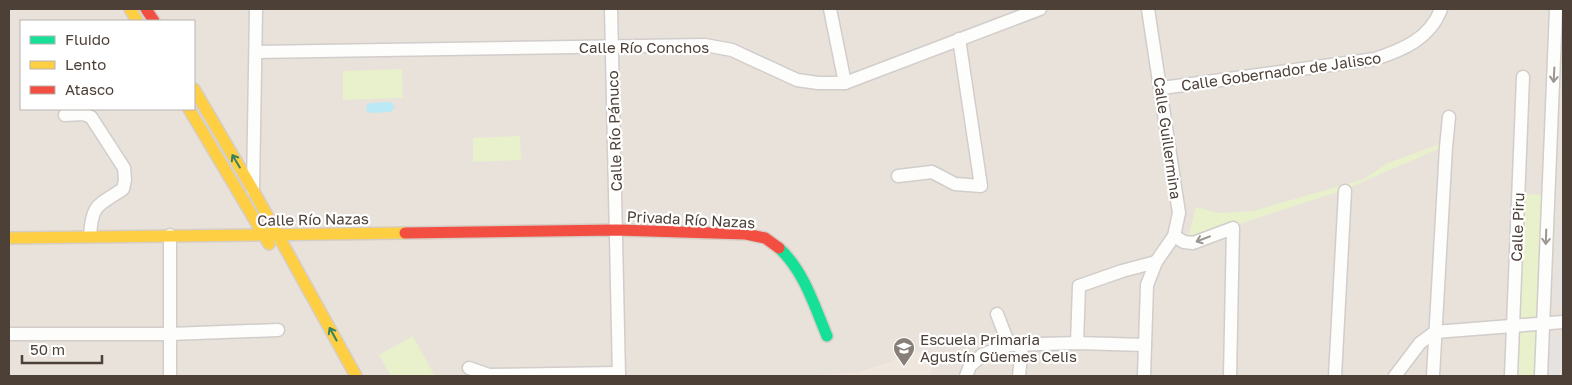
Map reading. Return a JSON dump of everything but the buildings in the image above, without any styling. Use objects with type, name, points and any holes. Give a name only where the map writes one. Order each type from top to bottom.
[{"type":"street","points":[[130,9],[136,20]]},
{"type":"street","points":[[146,9],[153,20]]},
{"type":"street","points":[[253,217],[256,9]]},
{"type":"street","name":"Calle Río Pánuco","points":[[611,9],[619,375]]},
{"type":"street","points":[[830,9],[845,83]]},
{"type":"street","points":[[1009,9],[1018,18]]},
{"type":"street","name":"Calle Río Conchos","points":[[256,52],[705,45],[732,50],[797,80],[818,83],[845,83],[1040,9]]},
{"type":"street","name":"Calle Guillermina","points":[[1144,376],[1148,285],[1156,262],[1174,236],[1179,213],[1162,88],[1148,9]]},
{"type":"street","name":"Calle Gobernador de Jalisco","points":[[1162,88],[1374,59],[1403,50],[1424,35],[1441,9]]},
{"type":"street","points":[[1541,376],[1556,9]]},
{"type":"street","points":[[898,176],[932,172],[955,184],[981,186],[959,39]]},
{"type":"street","name":"Calle Piru","points":[[1511,376],[1523,77]]},
{"type":"street","points":[[195,91],[253,190],[356,376]]},
{"type":"street","points":[[190,110],[273,252]]},
{"type":"street","points":[[65,115],[83,114],[91,117],[124,168],[125,180],[123,189],[94,210],[91,219],[90,236]]},
{"type":"street","points":[[1433,376],[1449,118]]},
{"type":"street","points":[[1335,376],[1345,191]]},
{"type":"street","points":[[1174,236],[1188,244],[1233,228],[1230,376]]},
{"type":"street","name":"Calle Río Nazas","points":[[9,238],[617,230]]},
{"type":"street","name":"Privada Río Nazas","points":[[617,230],[746,234],[766,238],[785,252],[798,272],[826,336]]},
{"type":"street","points":[[170,235],[170,376]]},
{"type":"street","points":[[1077,343],[1079,286],[1122,270],[1156,262]]},
{"type":"street","points":[[997,314],[1009,345]]},
{"type":"street","points":[[1396,376],[1420,342],[1435,332],[1543,322],[1563,322]]},
{"type":"street","points":[[9,334],[170,334],[278,330]]},
{"type":"street","points":[[966,376],[970,366],[982,355],[1009,345],[1077,343],[1145,345]]},
{"type":"street","points":[[1018,376],[1022,346]]},
{"type":"street","points":[[469,368],[488,375],[619,375]]},
{"type":"shaded area","points":[[9,9],[1563,9],[1563,376],[9,376]]},
{"type":"shaded area","points":[[1563,214],[1563,306],[1554,308],[1559,215]]},
{"type":"shaded area","points":[[1550,337],[1563,337],[1563,376],[1548,376]]},
{"type":"shaded area","name":"Escuela Primaria Agustín Güemes Celis","points":[[905,348],[936,356],[930,376],[804,376],[858,372],[893,361]]},
{"type":"green space","points":[[402,69],[403,98],[343,100],[343,71]]},
{"type":"green space","points":[[520,136],[521,160],[473,162],[473,138]]},
{"type":"green space","points":[[1443,143],[1445,146],[1344,190],[1233,226],[1192,242],[1189,234],[1196,207],[1219,213],[1253,211],[1364,179],[1388,163]]},
{"type":"green space","points":[[1519,194],[1548,195],[1541,376],[1511,376]]},
{"type":"green space","points":[[413,336],[435,376],[391,376],[379,355]]},
{"type":"water","points":[[391,102],[395,107],[391,112],[371,113],[366,111],[367,105],[371,103]]},
{"type":"traffic: fast","points":[[779,248],[788,257],[802,278],[827,336]]},
{"type":"traffic: slow","points":[[130,9],[136,20]]},
{"type":"traffic: slow","points":[[195,91],[253,190],[356,376]]},
{"type":"traffic: slow","points":[[190,110],[269,244]]},
{"type":"traffic: slow","points":[[9,238],[405,233]]},
{"type":"traffic: jam","points":[[146,9],[153,20]]},
{"type":"traffic: jam","points":[[405,233],[617,230],[746,234],[765,238],[779,248]]},
{"type":"place","name":"Escuela Primaria Agustín Güemes Celis","points":[[904,367]]}]
